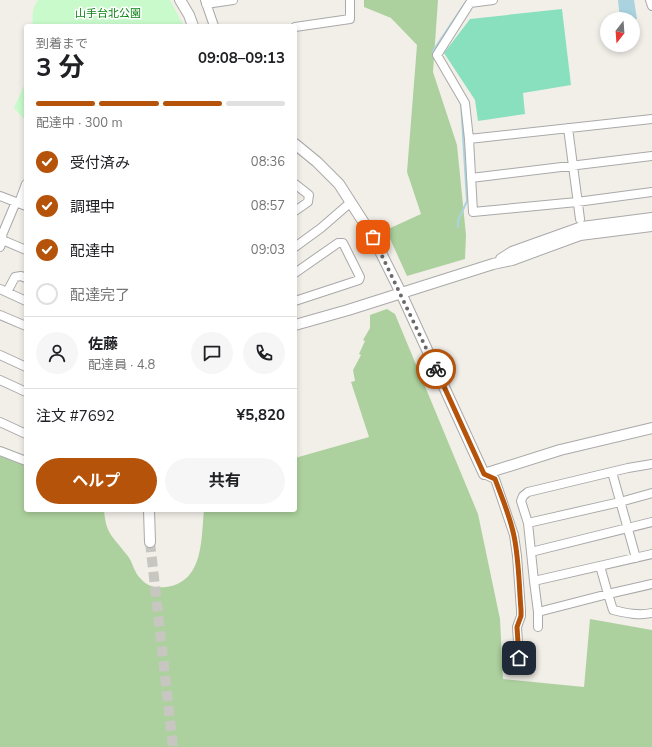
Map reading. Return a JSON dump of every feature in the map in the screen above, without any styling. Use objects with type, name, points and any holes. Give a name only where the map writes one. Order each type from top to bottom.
[{"type":"street","points":[[180,0],[192,24]]},
{"type":"street","points":[[213,24],[205,2],[232,0]]},
{"type":"street","points":[[297,27],[350,19],[350,0]]},
{"type":"street","points":[[493,0],[470,3],[437,55],[465,103],[470,139],[473,212],[577,202],[652,192]]},
{"type":"street","points":[[650,0],[652,6]]},
{"type":"street","points":[[470,139],[652,119]]},
{"type":"street","points":[[568,128],[580,219]]},
{"type":"street","points":[[297,146],[317,162],[339,184],[373,237],[401,293],[484,474],[495,479],[514,535],[521,610],[521,616],[517,627],[519,658],[524,658]]},
{"type":"street","points":[[472,178],[652,156]]},
{"type":"street","points":[[297,186],[309,195],[308,202],[297,210]]},
{"type":"street","points":[[24,189],[20,200],[15,204],[2,235],[1,242],[24,249]]},
{"type":"street","points":[[0,196],[24,205]]},
{"type":"street","points":[[297,246],[321,228],[351,202]]},
{"type":"street","points":[[493,264],[512,252],[582,227],[652,218]]},
{"type":"street","points":[[297,324],[348,310],[493,264],[512,260],[580,235],[652,226]]},
{"type":"street","points":[[297,272],[338,243],[343,243],[360,277],[359,280],[297,300]]},
{"type":"street","points":[[24,277],[15,277],[4,291],[24,300]]},
{"type":"street","points":[[0,315],[24,325]]},
{"type":"street","points":[[0,355],[24,366]]},
{"type":"street","points":[[0,380],[24,391]]},
{"type":"street","points":[[0,422],[24,433]]},
{"type":"street","points":[[484,474],[560,450],[652,428]]},
{"type":"street","points":[[0,452],[24,461]]},
{"type":"street","points":[[538,627],[538,612],[528,523],[521,501],[525,493],[652,464]]},
{"type":"street","points":[[612,472],[636,558]]},
{"type":"street","points":[[528,523],[620,502],[652,493]]},
{"type":"street","points":[[149,512],[150,542]]},
{"type":"street","points":[[531,552],[652,522]]},
{"type":"street","points":[[534,581],[652,554]]},
{"type":"street","points":[[600,566],[613,610],[627,613],[652,613]]},
{"type":"street","points":[[538,612],[652,584]]},
{"type":"green space","name":"山手台北公園","points":[[38,0],[170,0],[183,24],[33,24],[33,12]]},
{"type":"green space","points":[[364,0],[438,0],[433,72],[457,145],[466,235],[465,259],[407,276],[386,230],[421,214],[407,172],[417,45],[391,18],[364,7]]},
{"type":"green space","points":[[562,9],[571,85],[523,93],[525,114],[478,121],[475,100],[444,53],[470,19]]},
{"type":"green space","points":[[24,86],[24,119],[14,108]]},
{"type":"green space","points":[[387,309],[395,314],[478,514],[500,619],[503,679],[584,687],[590,619],[652,630],[652,747],[0,747],[0,456],[24,465],[24,512],[104,512],[108,530],[129,558],[137,574],[144,582],[152,586],[159,587],[166,587],[178,583],[188,577],[198,558],[201,546],[204,512],[297,512],[297,457],[369,437],[351,382],[355,381],[353,370],[361,355],[359,354],[365,341],[363,340],[370,328],[370,315]]},
{"type":"water","points":[[618,0],[634,0],[636,12],[619,12]]},
{"type":"waterway","points":[[434,55],[433,51],[465,3]]},
{"type":"waterway","points":[[458,227],[458,221],[467,201],[461,102]]},
{"type":"tunnel","points":[[150,542],[173,747]]},
{"type":"way so far","points":[[373,237],[382,253],[436,369]]},
{"type":"route","points":[[436,369],[484,474],[495,479],[514,535],[521,610],[521,616],[517,627],[519,658]]}]
